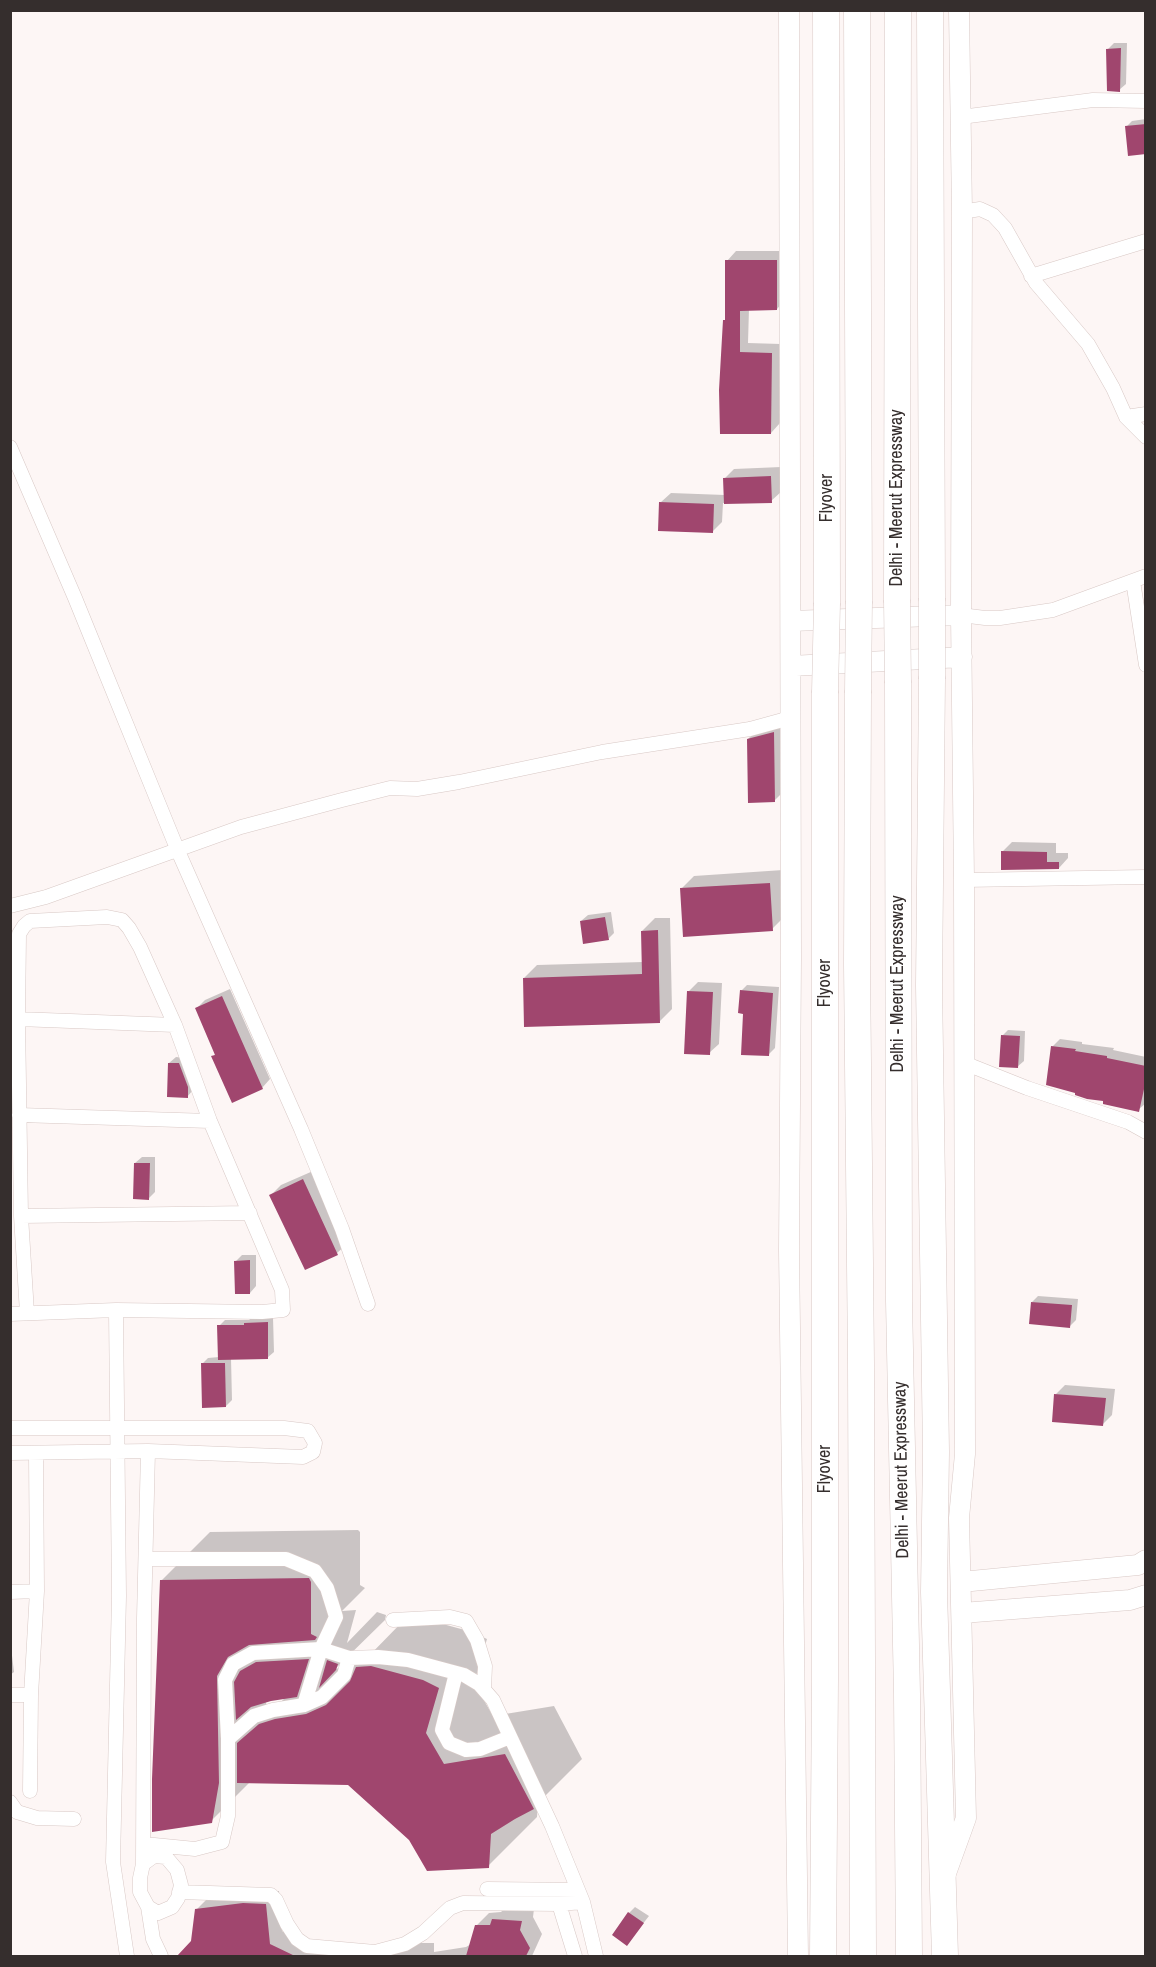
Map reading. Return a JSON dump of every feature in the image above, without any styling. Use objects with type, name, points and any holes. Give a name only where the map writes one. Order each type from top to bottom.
[{"type":"highway","name":"Flyover","points":[[823,1956],[826,10]]},
{"type":"highway","points":[[857,10],[859,601],[856,964],[861,1340],[863,1956]]},
{"type":"highway","name":"Delhi - Meerut Expressway","points":[[898,10],[899,1301],[907,1694],[909,1956]]},
{"type":"highway","points":[[930,10],[932,644],[929,985],[936,1452],[934,1592],[945,1956]]},
{"type":"street","points":[[789,10],[792,958],[789,1250],[798,1956]]},
{"type":"street","points":[[942,1884],[966,1818],[959,1518],[965,1454],[960,10]]},
{"type":"street","points":[[961,117],[1093,100],[1146,101]]},
{"type":"street","points":[[962,212],[980,209],[993,215],[1005,228],[1031,276],[1088,344],[1113,388],[1126,417],[1146,437]]},
{"type":"street","points":[[1031,276],[1146,242]]},
{"type":"street","points":[[1126,417],[1146,414]]},
{"type":"street","points":[[10,447],[75,598],[178,850],[301,1129],[342,1229],[368,1304]]},
{"type":"street","points":[[791,621],[961,615],[1000,618],[1053,610],[1139,579],[1146,665]]},
{"type":"street","points":[[791,666],[962,657]]},
{"type":"street","points":[[10,906],[46,897],[241,827],[390,788],[417,789],[459,782],[602,752],[750,729],[790,718]]},
{"type":"street","points":[[964,880],[1146,877]]},
{"type":"street","points":[[10,1314],[116,1310],[262,1312],[283,1310],[282,1290],[210,1121],[175,1025],[140,947],[122,920],[107,917],[30,921],[19,934],[21,1216],[27,1313]]},
{"type":"street","points":[[18,1019],[175,1025]]},
{"type":"street","points":[[964,1063],[1027,1088],[1128,1122],[1146,1132]]},
{"type":"street","points":[[19,1115],[210,1121]]},
{"type":"street","points":[[21,1216],[249,1213]]},
{"type":"street","points":[[116,1310],[119,1596],[113,1862],[127,1956]]},
{"type":"street","points":[[10,1428],[284,1428],[308,1431],[315,1443],[313,1452],[303,1457],[147,1451],[10,1453]]},
{"type":"street","points":[[147,1451],[144,1844],[140,1892],[148,1907],[153,1939],[161,1956]]},
{"type":"street","points":[[30,1791],[31,1695],[37,1592],[36,1453]]},
{"type":"street","points":[[146,1559],[286,1559],[315,1571],[327,1588],[336,1617],[321,1649],[303,1706]]},
{"type":"street","points":[[961,1582],[1138,1565],[1146,1560]]},
{"type":"street","points":[[10,1592],[37,1592]]},
{"type":"street","points":[[962,1613],[1130,1600],[1146,1595]]},
{"type":"street","points":[[393,1620],[450,1617],[466,1621],[477,1640],[485,1666],[484,1689]]},
{"type":"street","points":[[144,1844],[195,1849],[222,1842],[228,1816],[225,1680],[233,1664],[253,1653],[321,1649],[349,1658],[378,1657],[408,1660],[456,1673],[479,1684],[493,1700],[552,1826],[580,1896],[596,1956]]},
{"type":"street","points":[[228,1739],[255,1716],[273,1710],[303,1706],[322,1697],[344,1675],[349,1658]]},
{"type":"street","points":[[456,1673],[442,1730],[449,1743],[466,1750],[480,1749],[510,1737]]},
{"type":"street","points":[[10,1695],[31,1695]]},
{"type":"street","points":[[10,1802],[18,1812],[37,1818],[74,1819]]},
{"type":"street","points":[[143,1864],[154,1856],[166,1857],[177,1870],[180,1885],[178,1898],[172,1907],[158,1912],[148,1907]]},
{"type":"street","points":[[487,1889],[580,1896]]},
{"type":"street","points":[[179,1892],[270,1895],[276,1900],[286,1924],[297,1939],[307,1946],[375,1952],[405,1944],[423,1933],[450,1908],[463,1903],[559,1904],[580,1896]]},
{"type":"street","points":[[559,1904],[575,1956]]},
{"type":"building","points":[[1121,48],[1120,92],[1107,91],[1106,49]]},
{"type":"building","points":[[1146,124],[1146,154],[1128,156],[1125,126]]},
{"type":"building","points":[[725,260],[777,260],[777,310],[740,311],[740,352],[772,353],[771,434],[720,434],[719,390],[723,320],[725,320]]},
{"type":"building","points":[[771,476],[772,503],[724,504],[723,478]]},
{"type":"building","points":[[659,502],[714,504],[713,533],[658,531]]},
{"type":"building","points":[[774,732],[775,802],[748,803],[747,739]]},
{"type":"building","points":[[1001,851],[1047,852],[1047,862],[1059,862],[1059,869],[1001,870]]},
{"type":"building","points":[[770,883],[773,931],[683,937],[680,888]]},
{"type":"building","points":[[605,917],[609,940],[583,944],[580,921]]},
{"type":"building","points":[[658,930],[660,1023],[524,1027],[523,978],[642,974],[641,931]]},
{"type":"building","points":[[740,990],[773,993],[769,1056],[741,1055],[743,1014],[738,1013]]},
{"type":"building","points":[[687,991],[713,992],[710,1055],[684,1054]]},
{"type":"building","points":[[222,996],[263,1089],[232,1103],[211,1056],[215,1055],[195,1008]]},
{"type":"building","points":[[1001,1035],[1020,1036],[1018,1068],[999,1067]]},
{"type":"building","points":[[1051,1046],[1076,1049],[1075,1051],[1146,1066],[1146,1080],[1139,1112],[1103,1104],[1103,1101],[1087,1099],[1075,1093],[1046,1085]]},
{"type":"building","points":[[168,1063],[179,1063],[188,1087],[188,1098],[167,1097]]},
{"type":"building","points":[[134,1163],[150,1163],[149,1200],[133,1199]]},
{"type":"building","points":[[303,1179],[338,1255],[305,1270],[269,1195]]},
{"type":"building","points":[[250,1260],[250,1294],[235,1294],[234,1261]]},
{"type":"building","points":[[1031,1302],[1072,1305],[1070,1328],[1029,1324]]},
{"type":"building","points":[[268,1322],[268,1359],[218,1360],[217,1325]]},
{"type":"building","points":[[201,1363],[225,1363],[226,1407],[202,1408]]},
{"type":"building","points":[[1054,1394],[1106,1398],[1103,1426],[1052,1422]]},
{"type":"building","points":[[309,1578],[311,1582],[311,1634],[317,1637],[315,1640],[249,1645],[228,1657],[217,1676],[219,1783],[212,1823],[152,1832],[160,1580]]},
{"type":"building","points":[[309,1659],[297,1697],[251,1707],[236,1720],[234,1682],[240,1671],[256,1662]]},
{"type":"building","points":[[327,1660],[338,1664],[336,1670],[319,1688]]},
{"type":"building","points":[[371,1666],[423,1680],[439,1688],[426,1733],[444,1764],[505,1754],[534,1809],[491,1834],[489,1868],[427,1871],[409,1840],[348,1785],[237,1783],[237,1743],[259,1724],[306,1714],[326,1705],[350,1681],[356,1667]]},
{"type":"building","points":[[243,1903],[266,1904],[270,1944],[295,1956],[177,1956],[191,1941],[195,1909]]},
{"type":"building","points":[[628,1912],[644,1923],[627,1946],[612,1935]]},
{"type":"building","points":[[492,1919],[522,1921],[520,1930],[530,1948],[526,1956],[466,1956],[475,1925],[490,1925]]}]
